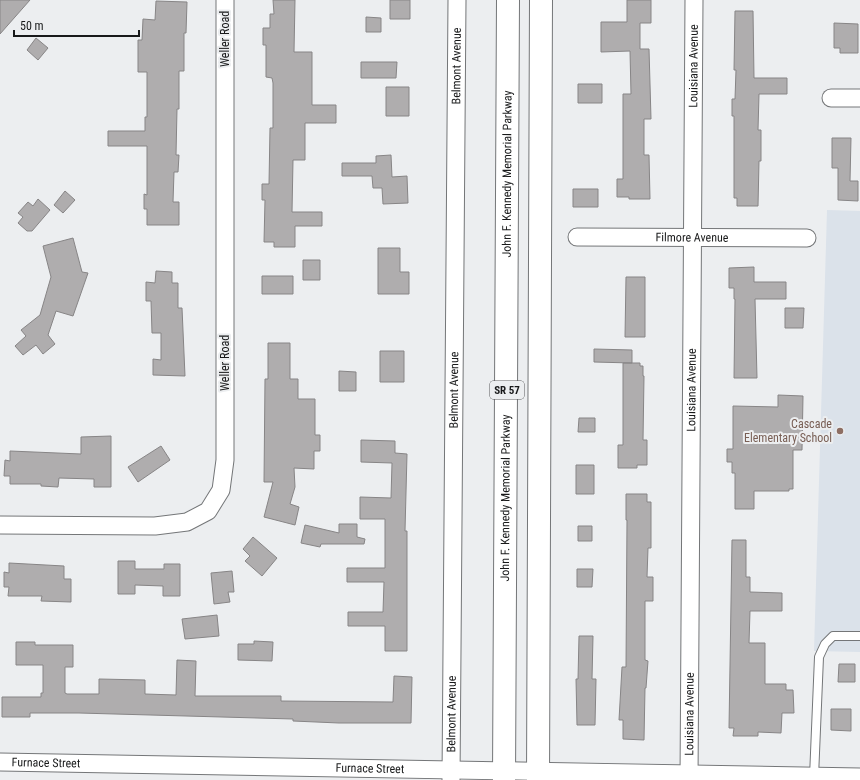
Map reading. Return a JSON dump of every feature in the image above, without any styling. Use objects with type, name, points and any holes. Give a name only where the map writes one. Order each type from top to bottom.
[{"type":"highway","name":"John F. Kennedy Memorial Parkway","points":[[504,775],[508,0]]},
{"type":"highway","name":"SR 57","points":[[538,776],[541,0]]},
{"type":"street","name":"Weller Road","points":[[0,525],[155,526],[187,522],[208,511],[222,490],[225,460],[225,0]]},
{"type":"street","name":"Belmont Avenue","points":[[451,775],[457,0]]},
{"type":"street","name":"Louisiana Avenue","points":[[690,777],[694,0]]},
{"type":"street","points":[[830,98],[860,98]]},
{"type":"street","name":"Filmore Avenue","points":[[577,237],[807,238]]},
{"type":"street","name":"Furnace Street","points":[[0,762],[451,775],[860,778]]},
{"type":"lane","points":[[814,778],[819,657],[825,644],[833,636],[860,636]]},
{"type":"shaded area","name":"Cascade Elementary School","points":[[827,210],[860,211],[860,652],[814,651]]},
{"type":"building","points":[[0,0],[30,0],[0,34]]},
{"type":"building","points":[[273,0],[295,0],[294,52],[312,52],[312,105],[336,105],[336,123],[305,123],[305,160],[293,160],[292,212],[322,212],[322,226],[295,226],[295,247],[274,247],[274,242],[264,242],[265,200],[262,200],[262,184],[269,184],[270,128],[273,128],[273,83],[272,78],[266,77],[266,45],[263,45],[263,28],[270,28],[270,14],[274,14]]},
{"type":"building","points":[[390,0],[410,0],[410,19],[390,19]]},
{"type":"building","points":[[627,0],[651,0],[651,23],[640,23],[640,49],[649,49],[651,119],[644,119],[644,155],[649,155],[650,199],[629,199],[629,197],[617,197],[617,179],[623,179],[623,94],[631,94],[630,51],[601,52],[601,22],[627,22]]},
{"type":"building","points":[[156,1],[187,2],[186,33],[184,33],[184,71],[179,71],[179,109],[177,109],[176,155],[179,155],[178,172],[174,172],[173,202],[179,202],[179,225],[147,225],[147,209],[144,209],[144,194],[147,195],[147,146],[108,146],[108,131],[145,131],[145,117],[147,117],[147,72],[138,72],[138,40],[142,40],[143,19],[155,20]]},
{"type":"building","points":[[735,11],[753,11],[754,78],[787,78],[787,94],[759,94],[758,130],[761,130],[761,161],[759,161],[758,206],[737,206],[737,198],[734,198],[734,116],[732,116],[732,99],[735,99],[736,70],[734,70]]},
{"type":"building","points":[[366,17],[381,18],[381,32],[366,32]]},
{"type":"building","points":[[834,23],[858,24],[858,53],[840,53],[840,48],[834,48]]},
{"type":"building","points":[[36,38],[48,48],[38,60],[27,50]]},
{"type":"building","points":[[361,62],[397,62],[396,78],[361,78]]},
{"type":"building","points":[[578,84],[602,84],[602,103],[578,103]]},
{"type":"building","points":[[386,87],[409,87],[409,116],[386,116]]},
{"type":"building","points":[[832,138],[851,138],[850,181],[858,181],[858,201],[838,200],[838,168],[832,168]]},
{"type":"building","points":[[391,155],[392,177],[407,176],[408,203],[383,204],[382,188],[373,188],[372,176],[342,176],[342,163],[376,163],[376,156]]},
{"type":"building","points":[[573,189],[598,189],[598,207],[573,207]]},
{"type":"building","points":[[65,191],[75,200],[63,213],[54,205]]},
{"type":"building","points":[[38,199],[50,210],[32,231],[27,231],[18,223],[23,217],[18,213],[28,202],[33,206]]},
{"type":"building","points":[[73,238],[82,272],[88,273],[73,316],[56,311],[48,335],[55,344],[43,354],[36,345],[23,355],[15,346],[26,336],[21,330],[40,315],[51,277],[43,246]]},
{"type":"building","points":[[378,248],[400,248],[400,272],[409,272],[409,294],[378,294]]},
{"type":"building","points":[[303,260],[320,260],[320,280],[303,280]]},
{"type":"building","points":[[754,267],[754,282],[786,282],[786,299],[755,299],[757,378],[734,378],[735,299],[734,288],[729,288],[729,268]]},
{"type":"building","points":[[156,271],[172,272],[172,283],[178,283],[178,308],[182,308],[185,376],[153,375],[153,359],[161,360],[161,333],[152,333],[151,301],[146,301],[146,282],[155,283]]},
{"type":"building","points":[[262,276],[293,276],[293,294],[262,294]]},
{"type":"building","points":[[626,277],[645,277],[645,337],[625,337]]},
{"type":"building","points":[[785,308],[804,308],[803,328],[785,328]]},
{"type":"building","points":[[268,343],[290,343],[290,379],[298,379],[298,399],[315,399],[315,435],[320,435],[320,451],[314,451],[314,469],[294,468],[295,487],[290,504],[299,507],[295,525],[264,517],[273,482],[264,482],[265,379],[268,379]]},
{"type":"building","points":[[594,349],[632,350],[632,363],[594,362]]},
{"type":"building","points":[[380,351],[404,351],[404,382],[380,382]]},
{"type":"building","points":[[623,363],[640,363],[640,366],[643,366],[643,440],[647,440],[647,465],[637,465],[637,468],[618,468],[618,445],[623,445]]},
{"type":"building","points":[[339,371],[356,372],[356,391],[339,391]]},
{"type":"building","points":[[778,395],[803,396],[802,450],[793,450],[793,489],[789,489],[789,491],[754,491],[754,509],[735,509],[735,473],[732,473],[732,462],[727,462],[727,449],[733,449],[733,406],[778,407]]},
{"type":"building","points":[[579,418],[595,418],[595,432],[578,432]]},
{"type":"building","points":[[111,436],[111,487],[94,487],[94,479],[59,478],[58,487],[41,486],[41,484],[10,484],[10,476],[4,476],[5,460],[10,461],[10,451],[81,454],[81,437]]},
{"type":"building","points":[[361,440],[395,441],[395,453],[407,454],[405,531],[407,531],[407,651],[385,651],[385,626],[348,626],[348,612],[383,612],[384,582],[347,582],[347,568],[385,568],[385,519],[360,519],[360,497],[391,498],[392,463],[361,462]]},
{"type":"building","points":[[161,446],[170,460],[138,482],[128,467]]},
{"type":"building","points":[[576,465],[594,465],[594,494],[576,494]]},
{"type":"building","points":[[626,494],[647,494],[647,502],[651,502],[651,548],[648,548],[647,577],[653,577],[653,601],[645,601],[645,660],[648,661],[645,688],[644,740],[623,739],[623,720],[619,720],[622,667],[626,667]]},
{"type":"building","points":[[339,524],[357,524],[357,537],[365,539],[364,544],[321,544],[320,547],[301,543],[305,525],[339,533]]},
{"type":"building","points":[[578,526],[592,526],[592,541],[578,541]]},
{"type":"building","points":[[253,537],[277,558],[262,576],[245,561],[250,556],[243,549]]},
{"type":"building","points":[[732,540],[746,540],[746,577],[750,577],[750,592],[782,593],[782,611],[750,611],[749,643],[765,643],[765,684],[786,684],[786,690],[793,690],[794,713],[782,713],[781,733],[758,732],[758,736],[733,736],[734,728],[729,728]]},
{"type":"building","points":[[118,561],[135,561],[135,569],[164,569],[164,564],[180,564],[180,596],[163,596],[163,586],[135,585],[135,594],[118,594]]},
{"type":"building","points":[[9,563],[64,566],[64,579],[71,579],[71,602],[41,601],[42,596],[8,596],[9,587],[4,587],[4,572],[9,573]]},
{"type":"building","points":[[577,569],[593,569],[592,587],[577,587]]},
{"type":"building","points":[[232,571],[234,592],[228,592],[230,602],[214,604],[211,573]]},
{"type":"building","points":[[217,615],[219,636],[185,639],[182,619]]},
{"type":"building","points":[[579,636],[593,636],[592,679],[596,679],[595,725],[577,725],[576,679],[578,679]]},
{"type":"building","points":[[254,641],[273,642],[272,661],[238,660],[238,644],[254,644]]},
{"type":"building","points":[[16,642],[35,642],[35,645],[73,645],[73,667],[65,667],[65,693],[67,694],[99,694],[99,679],[145,680],[145,694],[176,695],[177,660],[196,661],[195,696],[281,696],[281,701],[393,702],[394,676],[412,677],[411,723],[339,723],[293,721],[293,719],[79,713],[30,713],[30,717],[2,717],[2,697],[41,697],[41,693],[43,693],[43,665],[16,665]]},
{"type":"building","points":[[839,664],[855,664],[855,682],[838,682]]},
{"type":"building","points":[[831,709],[851,709],[851,731],[831,730]]},
{"type":"place","name":"Cascade Elementary School","points":[[840,431]]}]
